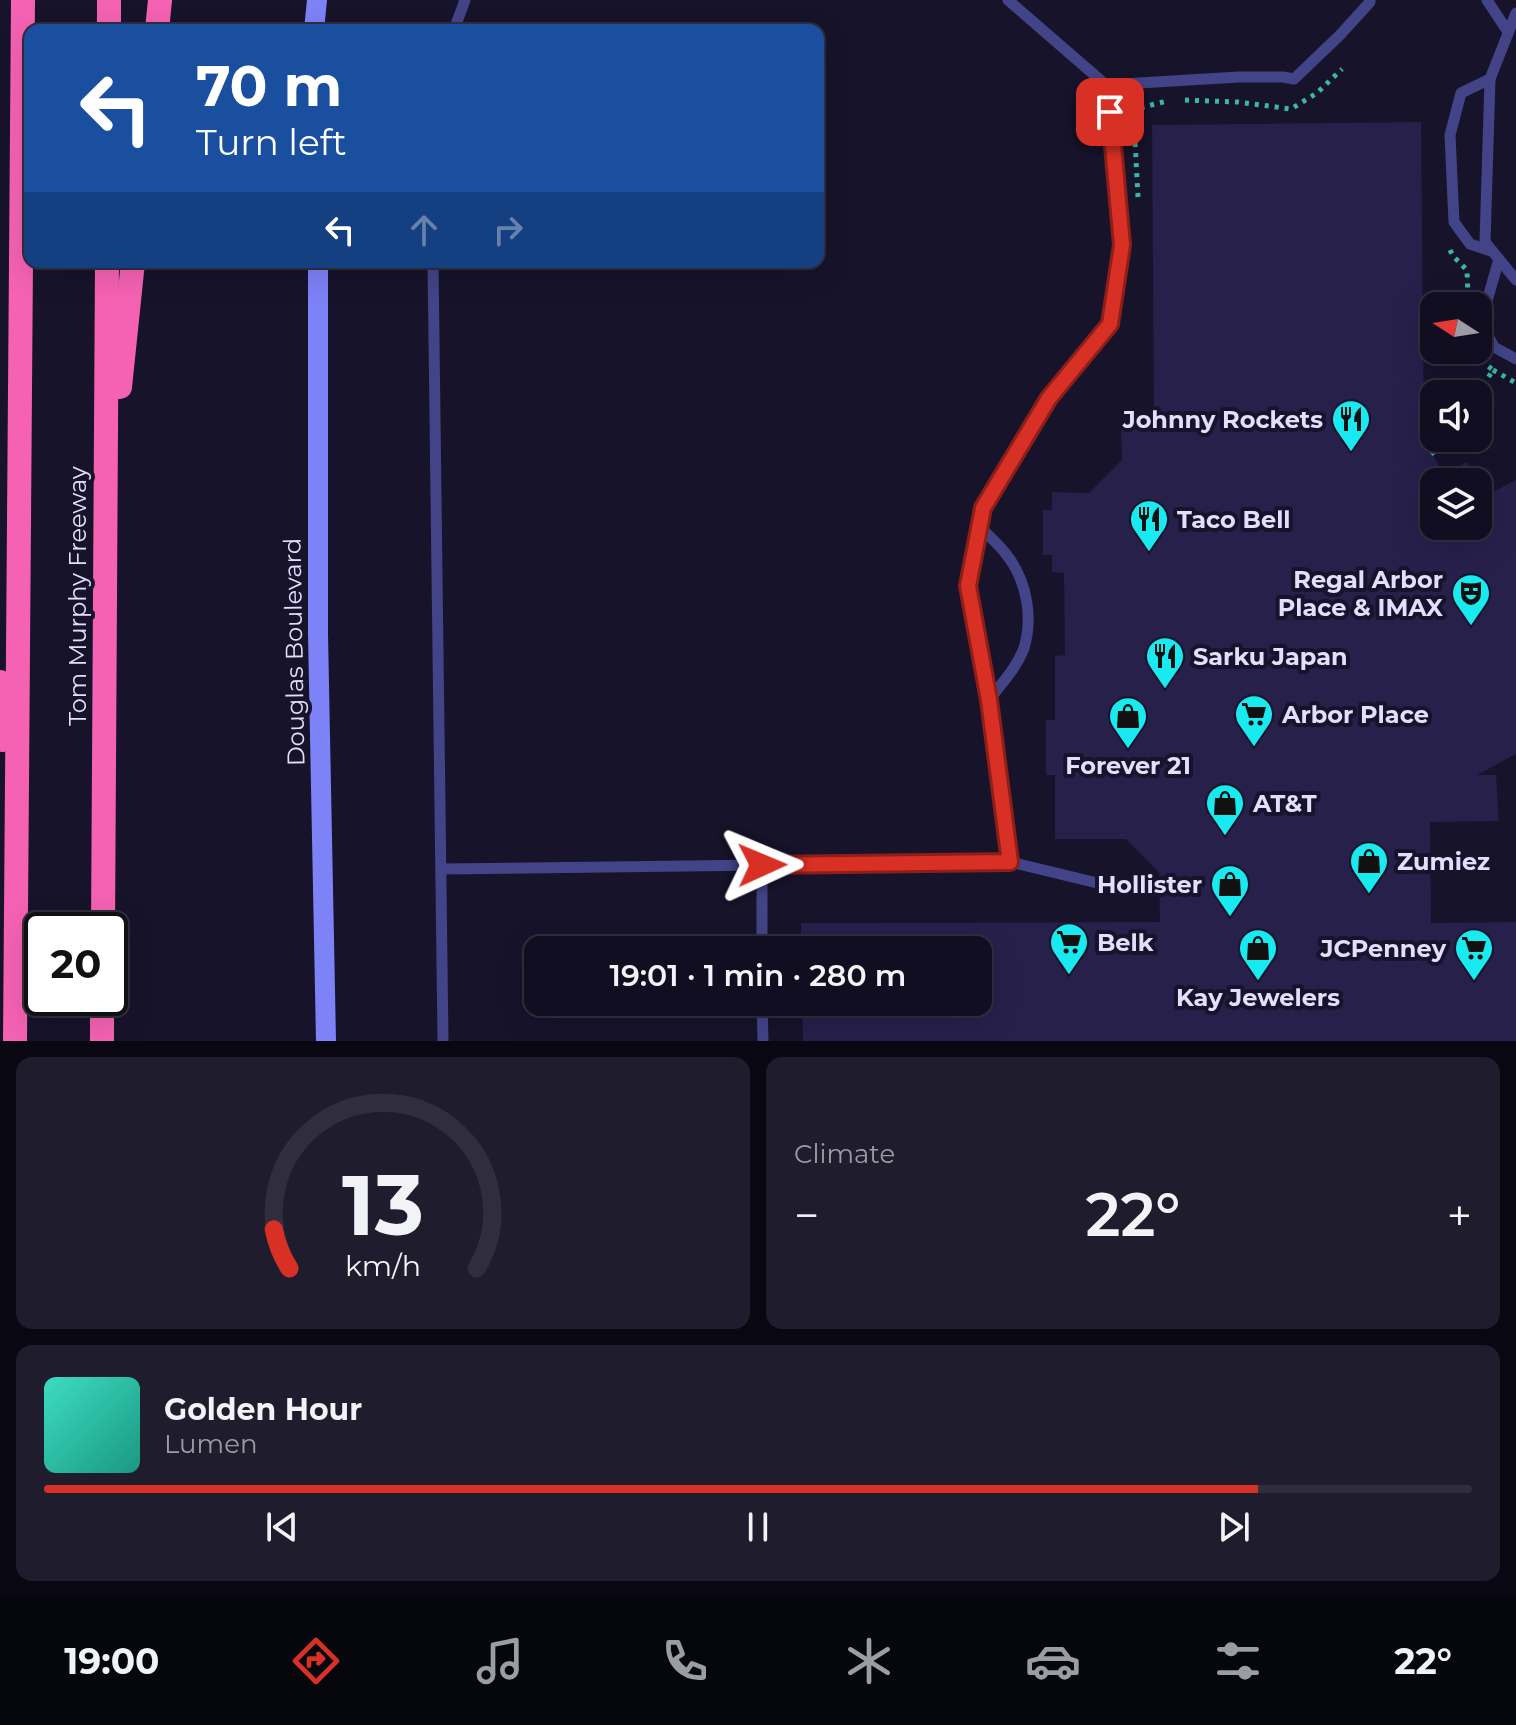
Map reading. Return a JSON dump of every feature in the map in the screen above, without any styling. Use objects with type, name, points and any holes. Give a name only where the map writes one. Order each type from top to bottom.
[{"type":"highway","points":[[15,1041],[23,0]]},
{"type":"highway","points":[[109,0],[109,24]]},
{"type":"highway","points":[[158,24],[160,0]]},
{"type":"highway","name":"Tom Murphy Freeway","points":[[103,912],[107,268]]},
{"type":"highway","points":[[106,525],[132,268]]},
{"type":"highway","points":[[0,682],[15,1041]]},
{"type":"highway","points":[[102,1016],[102,1041]]},
{"type":"main road","points":[[315,24],[317,0]]},
{"type":"main road","name":"Douglas Boulevard","points":[[318,268],[318,634],[326,1041]]},
{"type":"lane","points":[[456,24],[465,0]]},
{"type":"lane","points":[[1008,0],[1106,85],[1122,245],[1110,324],[1049,398],[983,508],[968,586],[989,700],[1010,862]]},
{"type":"lane","points":[[1106,85],[1239,77],[1294,79],[1340,35],[1370,0]]},
{"type":"lane","points":[[1487,0],[1508,32]]},
{"type":"lane","points":[[1516,13],[1490,79],[1485,242],[1516,280]]},
{"type":"lane","points":[[1490,79],[1461,93],[1450,135],[1454,222],[1470,244],[1496,256]]},
{"type":"lane","points":[[1496,256],[1481,322],[1494,347],[1516,359]]},
{"type":"lane","points":[[433,268],[443,1041]]},
{"type":"lane","points":[[979,526],[1008,556],[1019,574],[1027,599],[1028,623],[1024,648],[1014,668],[989,700]]},
{"type":"lane","points":[[441,869],[1010,862],[1118,888]]},
{"type":"lane","points":[[762,865],[762,936]]},
{"type":"lane","points":[[762,1016],[763,1041]]},
{"type":"path","points":[[1138,209],[1134,122],[1143,107],[1173,100],[1238,102],[1291,109],[1317,93],[1342,69]]},
{"type":"path","points":[[1486,364],[1516,383]]},
{"type":"path","points":[[1487,380],[1493,370]]},
{"type":"building","name":"Arbor Place","points":[[1421,122],[1420,364],[1423,364],[1423,380],[1420,380],[1420,452],[1431,452],[1439,466],[1420,468],[1420,540],[1492,540],[1492,492],[1516,480],[1516,754],[1477,775],[1496,775],[1499,821],[1430,822],[1431,923],[1516,922],[1516,1041],[803,1041],[802,1016],[992,1016],[992,936],[801,936],[801,923],[1160,922],[1159,872],[1126,839],[1055,839],[1055,775],[1046,775],[1046,720],[1055,720],[1055,656],[1065,655],[1064,573],[1052,572],[1052,555],[1043,555],[1043,510],[1052,510],[1052,492],[1089,493],[1122,460],[1121,424],[1154,424],[1152,125]]},
{"type":"building","name":"Arbor Place","points":[[1467,462],[1470,468],[1456,468]]},
{"type":"place","name":"Johnny Rockets","points":[[1351,453]]},
{"type":"place","name":"Taco Bell","points":[[1149,553]]},
{"type":"place","name":"Regal Arbor Place & IMAX","points":[[1471,627]]},
{"type":"place","name":"Sarku Japan","points":[[1165,690]]},
{"type":"place","name":"Arbor Place","points":[[1254,748]]},
{"type":"place","name":"Forever 21","points":[[1128,750]]},
{"type":"place","name":"AT&T","points":[[1225,837]]},
{"type":"place","name":"Zumiez","points":[[1369,895]]},
{"type":"place","name":"Hollister","points":[[1230,918]]},
{"type":"place","name":"Belk","points":[[1069,976]]},
{"type":"place","name":"Kay Jewelers","points":[[1258,982]]},
{"type":"place","name":"JCPenney","points":[[1474,982]]},
{"type":"route","points":[[762,865],[1010,862],[989,700],[968,586],[983,508],[1049,398],[1110,324],[1122,245],[1110,112]]}]
